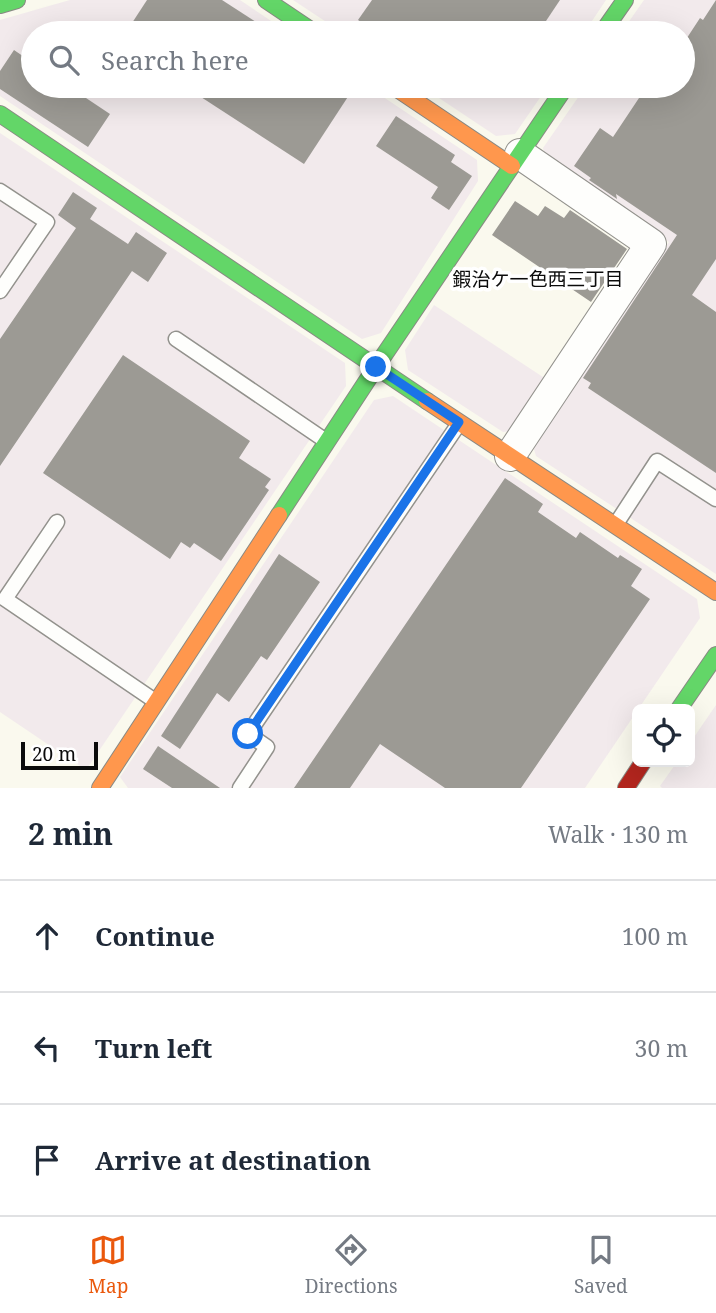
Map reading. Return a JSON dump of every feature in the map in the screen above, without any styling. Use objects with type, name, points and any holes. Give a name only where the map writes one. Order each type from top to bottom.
[{"type":"street","points":[[0,5],[17,0]]},
{"type":"street","points":[[266,0],[297,21]]},
{"type":"street","points":[[610,21],[625,0]]},
{"type":"street","points":[[413,98],[651,244],[510,456]]},
{"type":"street","points":[[100,788],[376,367],[558,98]]},
{"type":"street","points":[[0,114],[716,592]]},
{"type":"street","points":[[682,704],[716,655]]},
{"type":"street","points":[[626,788],[640,767]]},
{"type":"lane","points":[[0,191],[47,222],[0,291]]},
{"type":"lane","points":[[176,339],[327,441]]},
{"type":"lane","points":[[240,788],[267,747],[248,734],[459,422]]},
{"type":"lane","points":[[615,525],[657,461],[716,499]]},
{"type":"lane","points":[[57,522],[5,599],[156,702]]},
{"type":"shaded area","points":[[70,0],[240,0],[271,21],[21,21],[21,98],[385,98],[477,160],[478,181],[381,333],[362,339],[0,96],[0,20]]},
{"type":"shaded area","points":[[293,0],[606,0],[592,21],[325,21]]},
{"type":"shaded area","points":[[644,0],[716,0],[716,574],[536,456],[533,446],[669,242],[546,161],[543,148],[578,98],[695,98],[695,21],[629,21]]},
{"type":"shaded area","points":[[439,98],[540,98],[515,134],[496,136]]},
{"type":"shaded area","points":[[0,133],[345,363],[346,386],[86,770],[0,712]]},
{"type":"shaded area","points":[[434,305],[549,381],[516,430],[503,432],[408,370],[405,350]]},
{"type":"shaded area","points":[[393,396],[697,599],[700,618],[642,704],[632,704],[632,719],[585,788],[128,788],[120,777],[374,400]]},
{"type":"shaded area","points":[[716,705],[716,788],[662,788],[660,786],[673,767],[695,767],[695,736]]},
{"type":"building","points":[[147,0],[222,0],[254,21],[133,21]]},
{"type":"building","points":[[372,0],[560,0],[546,21],[358,20]]},
{"type":"building","points":[[716,0],[716,259],[692,295],[716,312],[716,473],[588,388],[591,383],[583,378],[677,235],[616,194],[617,199],[574,166],[600,128],[613,137],[639,98],[695,98],[695,26],[700,18],[703,20]]},
{"type":"building","points":[[14,50],[21,55],[21,98],[86,98],[110,114],[88,147],[0,89],[0,71]]},
{"type":"building","points":[[202,98],[347,98],[304,164]]},
{"type":"building","points":[[396,116],[455,155],[451,162],[472,176],[449,210],[431,198],[438,187],[376,146]]},
{"type":"building","points":[[73,192],[97,208],[90,219],[128,244],[136,232],[167,253],[148,282],[132,271],[0,466],[0,339],[76,228],[58,215]]},
{"type":"building","points":[[515,201],[538,216],[545,206],[564,218],[570,210],[627,249],[591,302],[492,235]]},
{"type":"building","points":[[123,355],[250,441],[239,458],[271,479],[265,487],[269,490],[221,561],[194,543],[190,548],[181,542],[170,559],[43,473]]},
{"type":"building","points":[[505,478],[543,504],[538,512],[576,538],[580,532],[618,558],[620,555],[642,569],[631,586],[650,599],[521,788],[445,788],[380,744],[350,788],[294,788]]},
{"type":"building","points":[[279,554],[320,582],[267,660],[261,656],[229,702],[217,693],[180,749],[161,736]]},
{"type":"building","points":[[158,746],[220,788],[172,788],[143,769]]},
{"type":"traffic: fast","points":[[0,5],[17,0]]},
{"type":"traffic: fast","points":[[266,0],[297,21]]},
{"type":"traffic: fast","points":[[610,21],[625,0]]},
{"type":"traffic: fast","points":[[279,515],[558,98]]},
{"type":"traffic: fast","points":[[0,114],[427,401]]},
{"type":"traffic: fast","points":[[682,704],[716,655]]},
{"type":"traffic: slow","points":[[411,98],[512,166]]},
{"type":"traffic: slow","points":[[427,401],[716,592]]},
{"type":"traffic: slow","points":[[100,788],[279,515]]},
{"type":"traffic: jam","points":[[626,788],[640,767]]},
{"type":"district","name":"鍜治ケ一色西三丁目","points":[[538,279]]},
{"type":"route","points":[[248,734],[459,422],[376,367]]}]
